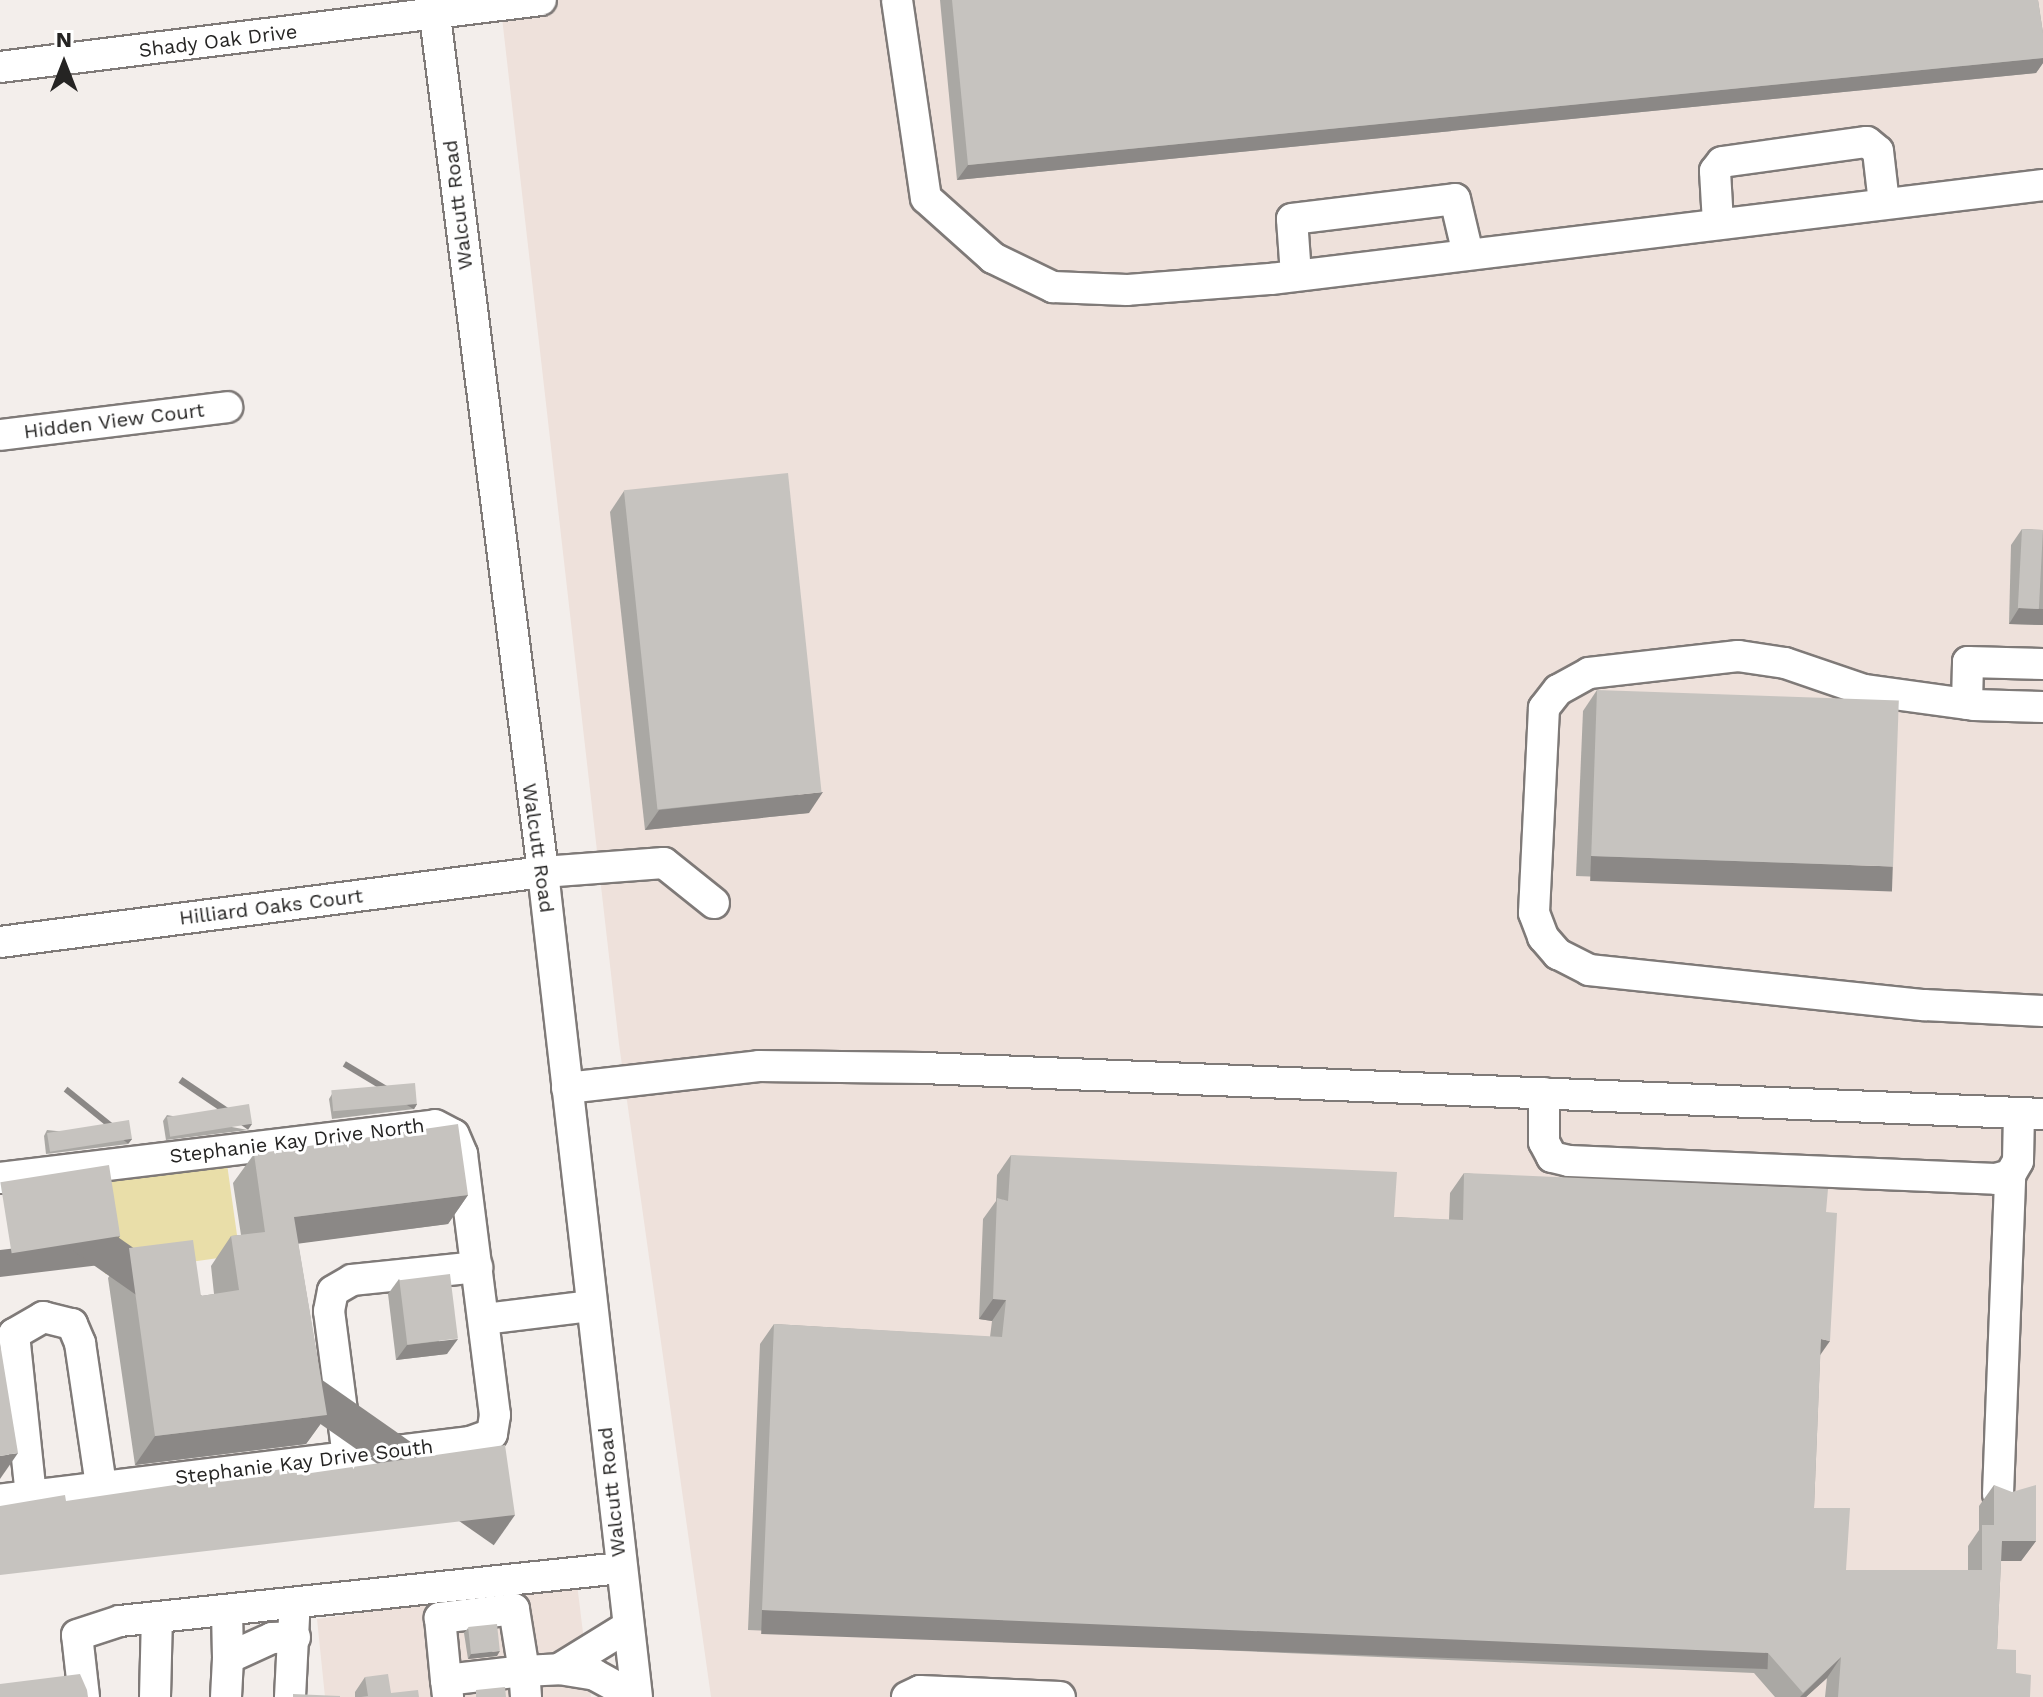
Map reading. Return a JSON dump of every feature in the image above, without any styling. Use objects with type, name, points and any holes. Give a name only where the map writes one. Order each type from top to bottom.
[{"type":"street","name":"Shady Oak Drive","points":[[0,67],[434,8],[541,0]]},
{"type":"street","points":[[897,0],[926,198],[993,258],[1053,287],[1127,290],[1296,275],[2043,185]]},
{"type":"street","name":"Walcutt Road","points":[[434,8],[543,872],[636,1697]]},
{"type":"street","points":[[1718,223],[1715,171],[1722,162],[1867,142],[1878,151],[1884,203]]},
{"type":"street","points":[[1296,275],[1292,219],[1455,199],[1468,254]]},
{"type":"street","name":"Hidden View Court","points":[[0,435],[227,407]]},
{"type":"street","points":[[2043,707],[1967,704],[1864,690],[1785,663],[1738,656],[1589,673],[1558,690],[1544,708],[1534,913],[1543,937],[1558,954],[1589,970],[1924,1005],[2043,1011]]},
{"type":"street","points":[[1967,704],[1968,662],[2043,664]]},
{"type":"street","name":"Hilliard Oaks Court","points":[[0,942],[543,872],[664,863],[714,903]]},
{"type":"street","points":[[567,1088],[766,1066],[1544,1093],[2031,1114],[2018,1161],[2010,1175],[1998,1494]]},
{"type":"street","points":[[1544,1093],[1544,1142],[1552,1157],[1569,1161],[1996,1179],[2010,1175]]},
{"type":"street","name":"Stephanie Kay Drive North","points":[[0,1178],[435,1125],[454,1135],[462,1154],[484,1319]]},
{"type":"street","points":[[348,1457],[329,1311],[333,1291],[352,1280],[477,1267]]},
{"type":"street","points":[[484,1319],[591,1306]]},
{"type":"street","points":[[31,1496],[14,1334],[43,1317],[72,1324],[80,1343],[101,1486]]},
{"type":"street","name":"Stephanie Kay Drive South","points":[[0,1500],[470,1442],[492,1434],[495,1415],[484,1319]]},
{"type":"street","points":[[84,1697],[77,1635],[157,1617],[621,1568]]},
{"type":"street","points":[[293,1603],[296,1644],[308,1697]]},
{"type":"street","points":[[525,1684],[514,1609],[440,1618],[447,1689],[525,1684],[559,1669],[627,1627]]},
{"type":"street","points":[[226,1697],[227,1610]]},
{"type":"street","points":[[155,1697],[157,1617]]},
{"type":"street","points":[[228,1658],[272,1638],[296,1644]]},
{"type":"street","points":[[290,1697],[296,1644]]},
{"type":"street","points":[[559,1669],[595,1675],[636,1697]]},
{"type":"street","points":[[907,1697],[920,1691],[1060,1697]]},
{"type":"shaded area","points":[[500,0],[2043,0],[2043,1697],[711,1697],[619,1044]]},
{"type":"shaded area","points":[[227,1164],[240,1255],[105,1274],[92,1183]]},
{"type":"shaded area","points":[[577,1584],[591,1697],[325,1697],[317,1619]]},
{"type":"building","points":[[952,0],[2038,0],[2043,58],[968,165]]},
{"type":"building","points":[[788,473],[822,792],[657,809],[624,490]]},
{"type":"building","points":[[2022,529],[2043,530],[2039,609],[2018,608]]},
{"type":"building","points":[[1597,690],[1899,701],[1893,866],[1591,856]]},
{"type":"building","points":[[415,1083],[417,1104],[333,1111],[331,1090]]},
{"type":"building","points":[[249,1104],[252,1124],[170,1137],[167,1117]]},
{"type":"building","points":[[129,1120],[132,1139],[50,1152],[47,1133]]},
{"type":"building","points":[[458,1124],[468,1195],[294,1217],[327,1415],[155,1436],[129,1248],[193,1240],[201,1296],[239,1290],[231,1236],[265,1232],[254,1154]]},
{"type":"building","points":[[1011,1155],[1397,1172],[1394,1217],[1463,1220],[1464,1173],[1828,1189],[1826,1212],[1837,1213],[1830,1341],[1821,1339],[1814,1508],[1850,1508],[1846,1570],[1982,1570],[1982,1525],[1994,1525],[1994,1485],[2012,1492],[2036,1485],[2036,1541],[2002,1541],[1997,1649],[2016,1650],[2016,1673],[2031,1675],[2030,1697],[1838,1697],[1841,1657],[1803,1693],[1768,1653],[762,1610],[774,1324],[1002,1337],[1006,1300],[993,1299],[997,1198],[1008,1201]]},
{"type":"building","points":[[109,1165],[120,1236],[12,1253],[0,1182]]},
{"type":"building","points":[[450,1274],[458,1339],[407,1345],[399,1280]]},
{"type":"building","points":[[0,1343],[18,1453],[0,1456]]},
{"type":"building","points":[[505,1445],[515,1515],[0,1575],[0,1506],[65,1495],[66,1501],[296,1467],[297,1475]]},
{"type":"building","points":[[497,1624],[500,1651],[471,1654],[468,1627]]},
{"type":"building","points":[[80,1674],[88,1697],[0,1697],[0,1684]]},
{"type":"building","points":[[388,1674],[391,1693],[418,1690],[419,1697],[361,1697],[368,1696],[365,1677]]},
{"type":"building","points":[[505,1687],[506,1697],[476,1697],[476,1690]]},
{"type":"building","points":[[293,1694],[340,1696],[340,1697],[293,1697]]}]
